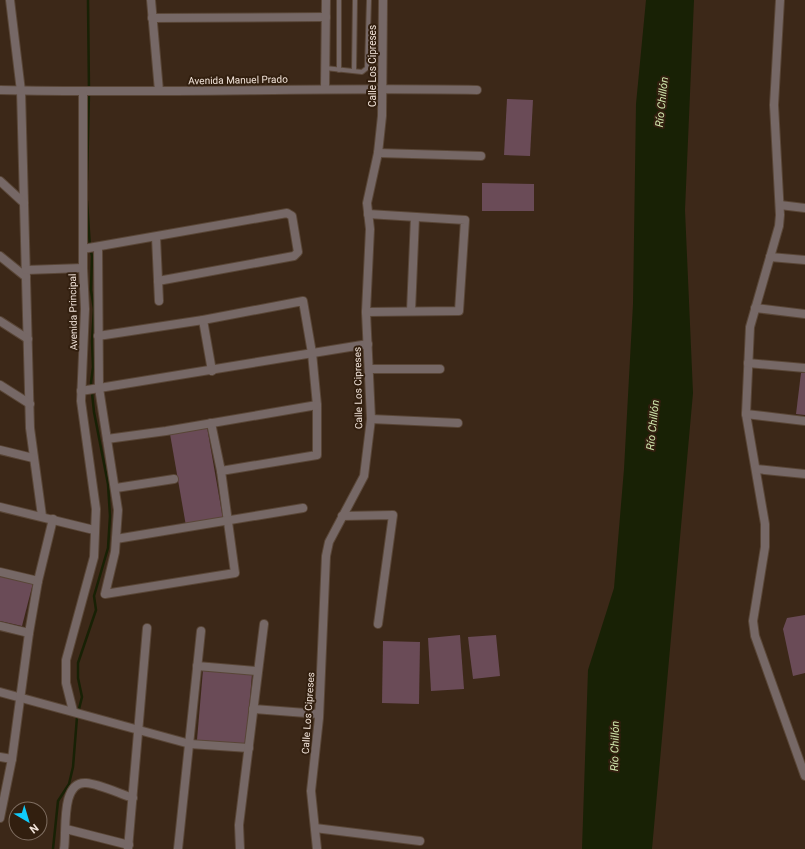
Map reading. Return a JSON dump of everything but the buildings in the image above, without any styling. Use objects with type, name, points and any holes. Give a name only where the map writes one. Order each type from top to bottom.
[{"type":"street","points":[[10,0],[21,91],[30,404],[33,458],[42,516]]},
{"type":"street","points":[[151,0],[159,91]]},
{"type":"street","points":[[325,89],[326,0]]},
{"type":"street","name":"Calle Los Cipreses","points":[[317,849],[311,791],[319,714],[326,556],[329,542],[364,476],[371,419],[366,312],[370,229],[367,203],[378,153],[382,116],[383,0]]},
{"type":"street","points":[[780,0],[774,105],[780,206],[779,226],[750,327],[746,414],[765,524],[765,548],[753,622],[755,636],[805,776]]},
{"type":"street","points":[[152,18],[326,16]]},
{"type":"street","name":"Avenida Manuel Prado","points":[[0,90],[83,92],[382,88],[477,90]]},
{"type":"street","name":"Avenida Principal","points":[[83,92],[84,344],[90,389],[107,439],[116,488],[118,510],[115,552],[105,594],[235,573],[228,521]]},
{"type":"street","points":[[378,153],[481,156]]},
{"type":"street","points":[[0,181],[24,203]]},
{"type":"street","points":[[780,206],[805,208]]},
{"type":"street","points":[[83,249],[287,213],[292,216],[298,252],[294,256],[158,281]]},
{"type":"street","points":[[366,312],[460,311],[465,220],[368,214]]},
{"type":"street","points":[[411,311],[415,217]]},
{"type":"street","points":[[156,237],[159,301]]},
{"type":"street","name":"Avenida Principal","points":[[72,711],[66,683],[66,660],[94,557],[96,509],[82,411],[90,389],[98,336],[98,247]]},
{"type":"street","points":[[0,256],[26,274],[83,268]]},
{"type":"street","points":[[770,257],[805,260]]},
{"type":"street","points":[[98,336],[204,320],[303,301],[312,353],[317,405],[317,455],[221,471]]},
{"type":"street","points":[[755,308],[805,314]]},
{"type":"street","points":[[204,320],[212,371]]},
{"type":"street","points":[[0,321],[28,339]]},
{"type":"street","points":[[90,389],[212,371],[368,344]]},
{"type":"street","points":[[748,363],[805,368]]},
{"type":"street","points":[[369,369],[440,369]]},
{"type":"street","points":[[0,385],[30,404]]},
{"type":"street","points":[[107,439],[166,431],[211,422],[317,405]]},
{"type":"street","points":[[746,414],[805,421]]},
{"type":"street","points":[[371,419],[458,423]]},
{"type":"street","points":[[211,422],[221,471],[228,521]]},
{"type":"street","points":[[0,450],[33,458]]},
{"type":"street","points":[[756,468],[805,474]]},
{"type":"street","points":[[116,488],[174,479]]},
{"type":"street","points":[[0,507],[42,516],[94,530]]},
{"type":"street","points":[[116,539],[303,508]]},
{"type":"street","points":[[342,516],[393,515],[378,624]]},
{"type":"street","points":[[0,818],[12,759],[29,633],[38,581],[53,519]]},
{"type":"street","points":[[0,572],[38,581]]},
{"type":"street","points":[[240,849],[239,825],[264,624]]},
{"type":"street","points":[[0,626],[29,633]]},
{"type":"street","points":[[66,829],[129,847],[147,628]]},
{"type":"street","points":[[178,849],[201,631]]},
{"type":"street","points":[[197,666],[257,671]]},
{"type":"street","points":[[0,692],[190,744],[248,748]]},
{"type":"street","points":[[253,709],[319,714]]},
{"type":"street","points":[[0,756],[12,759]]},
{"type":"street","points":[[64,849],[67,808],[70,794],[78,785],[88,783],[133,798]]},
{"type":"street","points":[[315,828],[420,841]]},
{"type":"lane","points":[[339,0],[339,70]]},
{"type":"lane","points":[[354,71],[355,0]]},
{"type":"lane","points":[[326,68],[362,72],[367,68],[369,0]]},
{"type":"shaded area","points":[[507,99],[533,100],[530,156],[504,155]]},
{"type":"shaded area","points":[[482,183],[534,184],[534,211],[482,211]]},
{"type":"shaded area","points":[[801,373],[805,373],[805,415],[796,414]]},
{"type":"shaded area","points":[[207,427],[223,519],[186,526],[170,434]]},
{"type":"shaded area","points":[[0,575],[33,583],[22,626],[0,621]]},
{"type":"shaded area","points":[[805,615],[805,673],[793,676],[783,629],[787,618]]},
{"type":"shaded area","points":[[460,635],[464,689],[431,691],[428,638]]},
{"type":"shaded area","points":[[496,635],[500,676],[473,679],[468,637]]},
{"type":"shaded area","points":[[383,641],[420,642],[419,704],[382,703]]},
{"type":"shaded area","points":[[203,670],[252,674],[246,744],[197,740]]},
{"type":"water","name":"Río Chillón","points":[[646,0],[694,0],[685,210],[693,393],[652,849],[582,849],[588,670],[614,588],[624,469],[633,304],[636,104]]},
{"type":"waterway","points":[[87,180],[89,92],[88,0]]},
{"type":"waterway","points":[[53,849],[58,801],[69,784],[73,767],[77,717],[82,697],[78,678],[78,663],[96,610],[94,596],[108,548],[110,516],[108,484],[94,412],[91,383],[93,367],[92,341],[94,309],[91,290],[92,256],[90,248],[87,201]]}]
